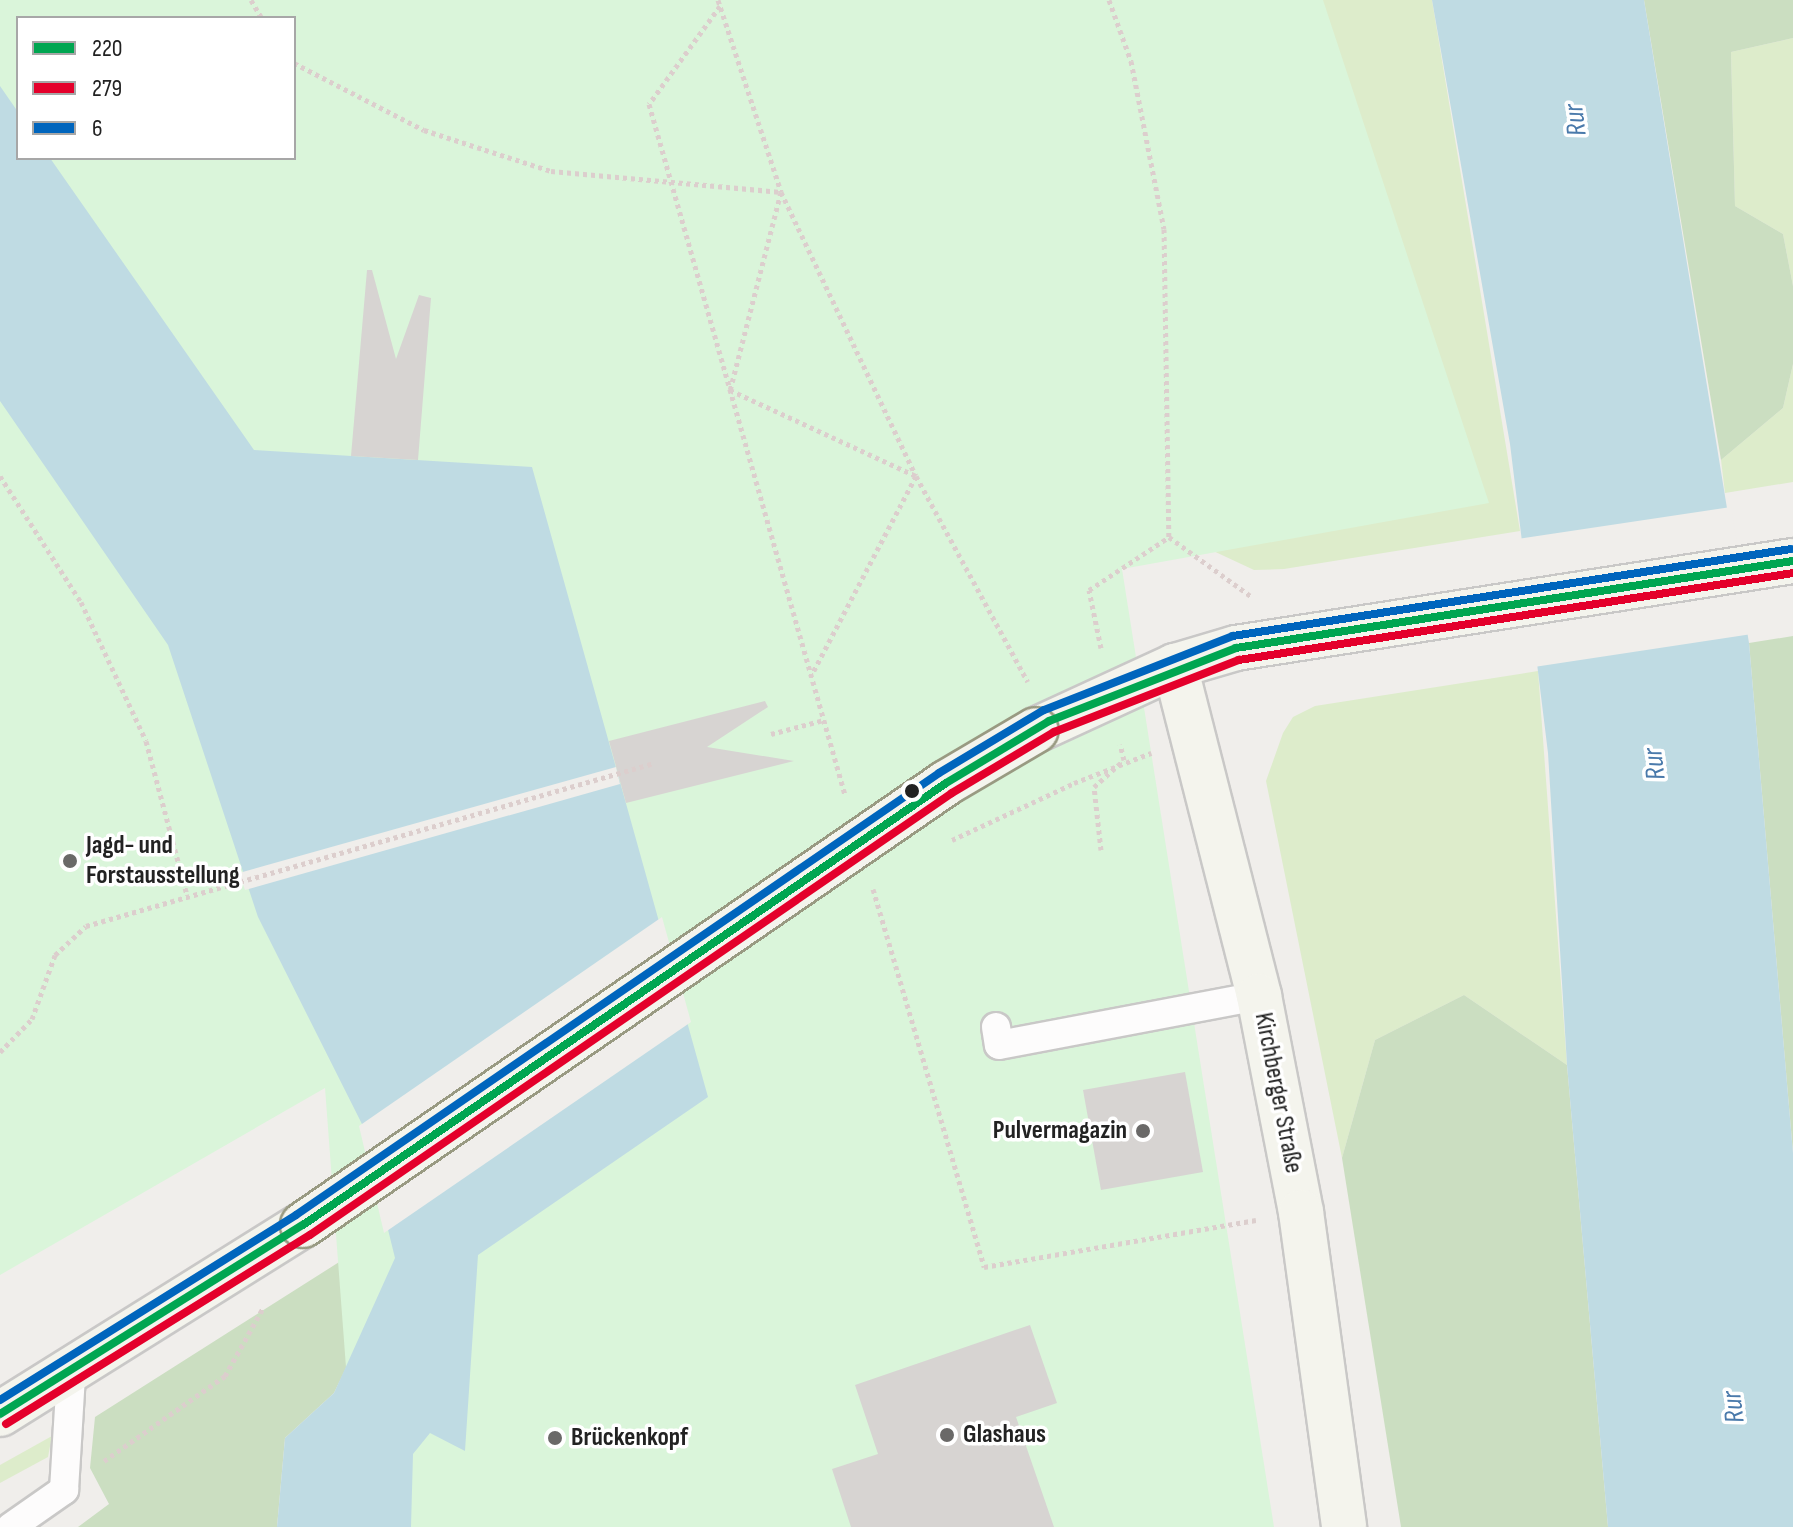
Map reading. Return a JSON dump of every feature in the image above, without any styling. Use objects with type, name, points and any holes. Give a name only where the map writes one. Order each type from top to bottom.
[{"type":"main road","points":[[0,1414],[71,1374],[303,1225],[946,783],[1042,725],[1175,666],[1236,648],[1793,561]]},
{"type":"main road","name":"Kirchberger Straße","points":[[1175,666],[1259,996],[1301,1212],[1344,1527]]},
{"type":"lane","points":[[996,1027],[999,1045],[1259,996]]},
{"type":"lane","points":[[11,1527],[64,1490],[71,1374]]},
{"type":"path","points":[[1109,0],[1131,61],[1164,229],[1169,537]]},
{"type":"path","points":[[719,3],[649,104],[851,812]]},
{"type":"path","points":[[719,3],[781,192],[916,476],[1042,725]]},
{"type":"path","points":[[296,64],[424,130],[537,166],[781,192]]},
{"type":"path","points":[[730,390],[781,192]]},
{"type":"path","points":[[730,390],[916,476]]},
{"type":"path","points":[[0,476],[81,602],[146,741],[187,895]]},
{"type":"path","points":[[812,675],[916,476]]},
{"type":"path","points":[[1169,537],[1218,573]]},
{"type":"path","points":[[1110,693],[1089,590],[1169,537]]},
{"type":"path","points":[[771,734],[824,720]]},
{"type":"path","points":[[1074,783],[1124,760]]},
{"type":"path","points":[[0,1052],[32,1019],[55,955],[86,926],[654,763]]},
{"type":"path","points":[[1095,800],[1101,850]]},
{"type":"path","points":[[869,873],[984,1267],[1301,1212]]},
{"type":"path","points":[[64,1490],[225,1376],[267,1301]]},
{"type":"green space","points":[[0,0],[1323,0],[1489,503],[1122,569],[1274,1527],[358,1527],[325,1088],[0,1275]]},
{"type":"green space","points":[[1118,0],[1432,0],[1520,531],[1284,569],[1254,570],[1209,549]]},
{"type":"green space","points":[[1644,0],[1793,0],[1793,38],[1731,52],[1735,206],[1783,234],[1793,286],[1793,364],[1783,408],[1721,460]]},
{"type":"green space","points":[[1793,38],[1793,286],[1783,234],[1735,206],[1731,52]]},
{"type":"green space","points":[[1793,364],[1793,482],[1725,493],[1721,460],[1783,408]]},
{"type":"green space","points":[[1793,636],[1793,1153],[1749,643]]},
{"type":"green space","points":[[1538,671],[1567,1065],[1464,995],[1375,1040],[1342,1158],[1266,781],[1283,733],[1293,717],[1315,706]]},
{"type":"green space","points":[[1464,995],[1567,1065],[1608,1527],[1401,1527],[1342,1158],[1375,1040]]},
{"type":"green space","points":[[388,1231],[381,1295],[334,1393],[285,1438],[277,1527],[78,1527],[109,1504],[90,1468],[95,1417]]},
{"type":"green space","points":[[52,1436],[48,1457],[0,1483],[0,1465]]},
{"type":"water","name":"Rur","points":[[1432,0],[1644,0],[1749,643],[1793,1153],[1793,1527],[1608,1527],[1567,1065],[1548,753],[1510,444]]},
{"type":"water","points":[[0,86],[16,109],[16,160],[51,160],[254,450],[532,467],[708,1097],[478,1255],[465,1451],[430,1433],[413,1454],[411,1527],[277,1527],[285,1438],[334,1393],[395,1258],[362,1124],[258,917],[168,645],[0,401]]},
{"type":"pier","points":[[1731,507],[1752,634],[1534,667],[1517,539]]},
{"type":"pier","points":[[616,767],[620,784],[245,890],[239,873]]},
{"type":"pier","points":[[662,917],[691,1022],[384,1233],[359,1126]]},
{"type":"building","points":[[367,270],[372,270],[396,359],[419,295],[431,298],[418,460],[351,456]]},
{"type":"building","points":[[765,701],[768,707],[707,747],[794,761],[626,803],[609,741]]},
{"type":"building","name":"Pulvermagazin","points":[[1185,1072],[1203,1172],[1101,1190],[1083,1090]]},
{"type":"building","name":"Glashaus","points":[[1030,1325],[1057,1403],[1016,1417],[1054,1527],[851,1527],[832,1469],[878,1454],[855,1385]]},
{"type":"transit line","name":"6","points":[[0,1400],[296,1215],[939,773],[1044,710],[1233,636],[1791,549]]},
{"type":"transit line","name":"220","points":[[0,1414],[303,1225],[946,783],[1049,721],[1236,648],[1793,561]]},
{"type":"transit line","name":"279","points":[[6,1424],[310,1235],[952,793],[1054,732],[1239,660],[1793,573]]},
{"type":"place","name":"Jagd- und Forstausstellung","points":[[70,861]]},
{"type":"place","name":"Pulvermagazin","points":[[1143,1131]]},
{"type":"place","name":"Glashaus","points":[[947,1435]]},
{"type":"place","name":"Brückenkopf","points":[[555,1438]]}]
